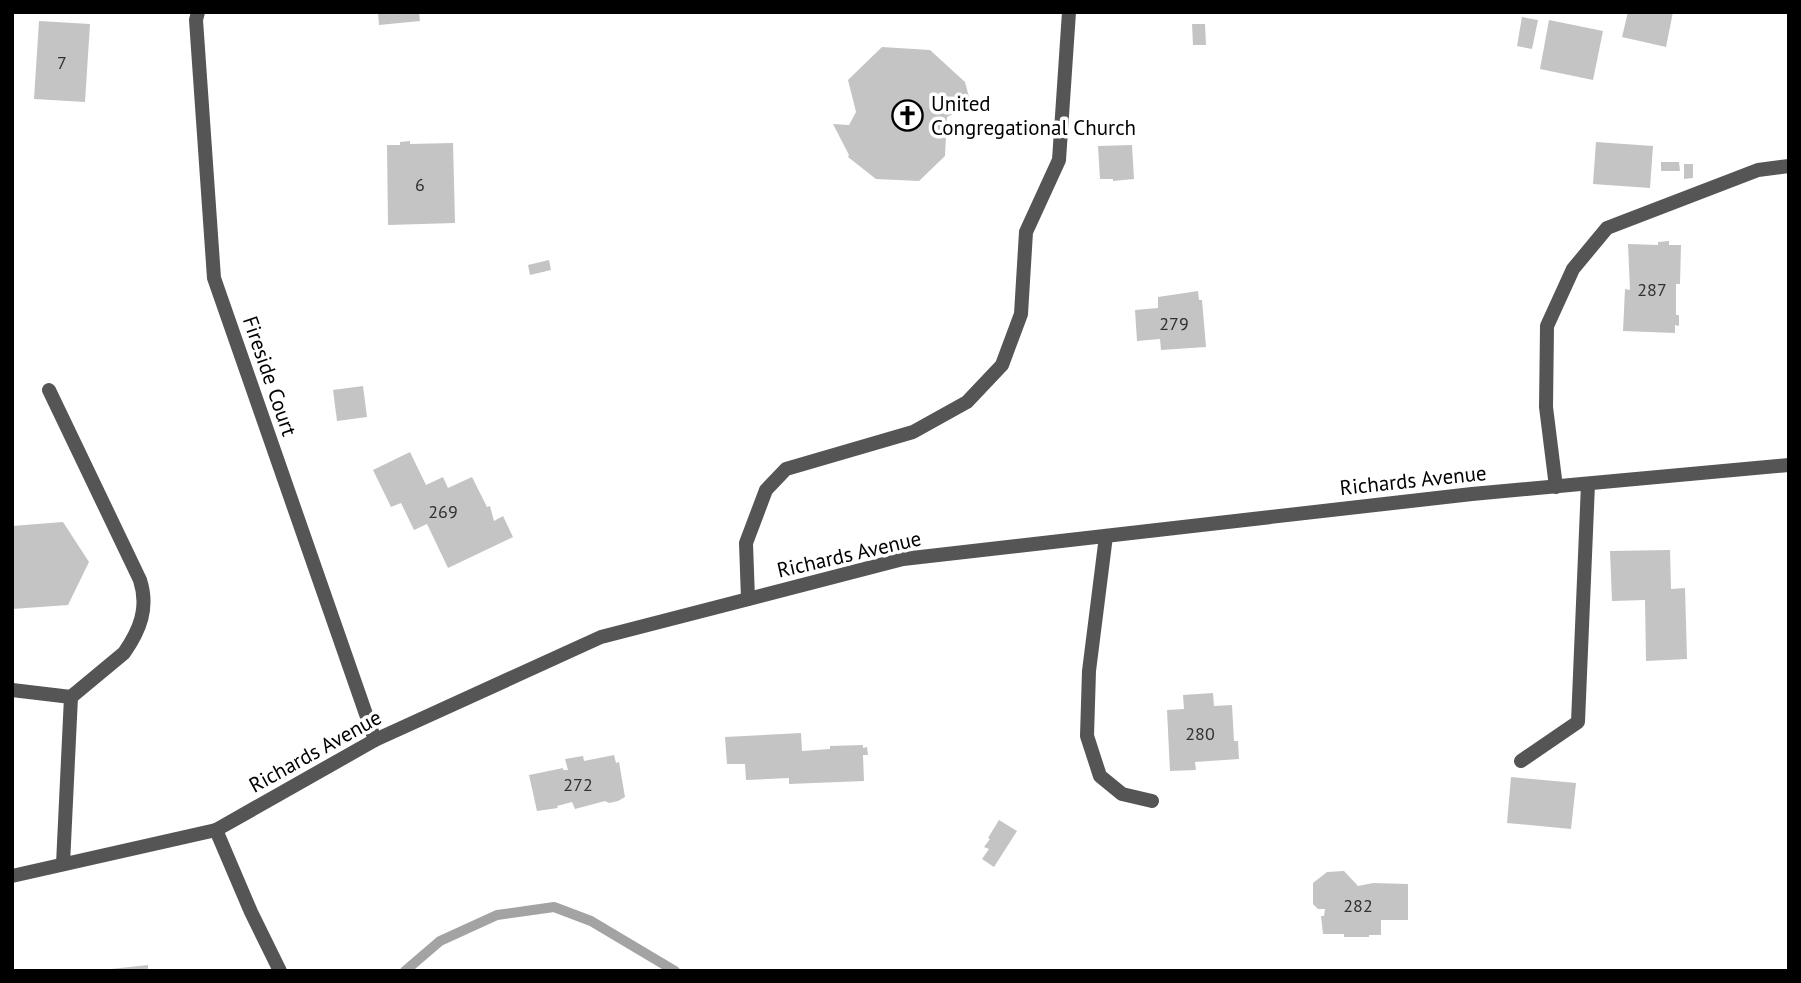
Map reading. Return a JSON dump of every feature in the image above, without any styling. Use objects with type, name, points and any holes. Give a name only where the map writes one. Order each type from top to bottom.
[{"type":"street","name":"Fireside Court","points":[[198,12],[196,20],[214,278],[375,740]]},
{"type":"street","points":[[748,599],[746,542],[766,491],[786,469],[913,432],[967,401],[1002,365],[1021,314],[1026,232],[1059,160],[1069,12]]},
{"type":"street","points":[[1556,487],[1546,407],[1547,326],[1573,269],[1607,228],[1758,170],[1789,166]]},
{"type":"street","points":[[12,690],[71,697],[124,653],[138,632],[143,616],[145,594],[140,580],[49,390]]},
{"type":"street","name":"Richards Avenue","points":[[12,876],[216,830],[375,740],[601,638],[903,559],[1472,494],[1789,465]]},
{"type":"street","points":[[1521,761],[1578,722],[1588,484]]},
{"type":"street","points":[[1106,536],[1089,671],[1087,736],[1100,776],[1122,794],[1152,801]]},
{"type":"street","points":[[64,864],[71,697]]},
{"type":"street","points":[[216,830],[280,971]]},
{"type":"building","points":[[378,12],[419,12],[420,21],[379,25]]},
{"type":"building","points":[[1628,12],[1673,12],[1666,47],[1622,37]]},
{"type":"building","points":[[1522,17],[1538,20],[1532,49],[1517,46]]},
{"type":"building","points":[[1549,20],[1603,31],[1593,80],[1540,69]]},
{"type":"building","points":[[39,21],[90,24],[85,102],[34,99]]},
{"type":"building","points":[[1192,24],[1205,24],[1206,45],[1193,45]]},
{"type":"building","points":[[882,47],[930,50],[965,82],[971,105],[947,117],[945,156],[919,181],[876,179],[848,157],[833,124],[849,125],[856,112],[848,80]]},
{"type":"building","points":[[410,141],[410,144],[453,143],[455,223],[388,225],[387,145],[400,145],[400,142]]},
{"type":"building","points":[[1596,142],[1653,146],[1650,188],[1593,184]]},
{"type":"building","points":[[1132,145],[1134,179],[1100,179],[1098,146]]},
{"type":"building","points":[[1661,162],[1679,162],[1680,171],[1661,171]]},
{"type":"building","points":[[1684,164],[1693,164],[1693,178],[1684,179]]},
{"type":"building","points":[[1669,241],[1669,245],[1681,245],[1680,284],[1676,284],[1676,315],[1679,315],[1679,326],[1675,325],[1675,333],[1623,331],[1625,289],[1630,290],[1628,244],[1658,245],[1658,242]]},
{"type":"building","points":[[549,260],[551,270],[530,275],[528,265]]},
{"type":"building","points":[[1198,291],[1199,300],[1202,300],[1206,347],[1161,350],[1160,339],[1137,341],[1135,310],[1158,308],[1158,297]]},
{"type":"building","points":[[363,386],[367,417],[337,421],[333,390]]},
{"type":"building","points":[[410,452],[426,485],[443,477],[448,488],[472,477],[487,507],[490,506],[494,521],[503,516],[513,537],[448,568],[427,524],[414,530],[401,503],[391,507],[373,470]]},
{"type":"building","points":[[63,522],[89,562],[68,605],[12,609],[12,526]]},
{"type":"building","points":[[1670,550],[1671,589],[1685,588],[1687,659],[1646,661],[1645,600],[1612,601],[1610,551]]},
{"type":"building","points":[[1213,693],[1214,706],[1232,705],[1234,741],[1238,741],[1239,759],[1195,762],[1196,770],[1170,771],[1167,710],[1184,709],[1183,695]]},
{"type":"building","points":[[801,733],[802,751],[830,749],[830,746],[867,747],[868,755],[863,755],[864,781],[789,784],[789,778],[746,780],[745,764],[727,764],[725,737]]},
{"type":"building","points":[[614,755],[616,763],[619,762],[625,797],[618,801],[605,801],[575,809],[572,802],[557,806],[558,808],[537,811],[529,775],[563,768],[568,770],[565,759],[583,756],[584,761]]},
{"type":"building","points":[[1511,777],[1576,783],[1571,829],[1507,823]]},
{"type":"building","points":[[999,820],[1017,831],[994,867],[982,859],[989,849],[984,847]]},
{"type":"building","points":[[1344,871],[1358,886],[1373,883],[1408,884],[1408,920],[1381,920],[1381,935],[1369,937],[1323,934],[1321,916],[1324,916],[1325,909],[1318,909],[1313,904],[1313,883],[1327,872]]},
{"type":"building","points":[[148,965],[148,971],[111,971],[111,969]]},
{"type":"waterway","points":[[405,971],[440,941],[497,915],[554,907],[591,921],[675,971]]},
{"type":"place","name":"United Congregational Church","points":[[908,115]]}]
